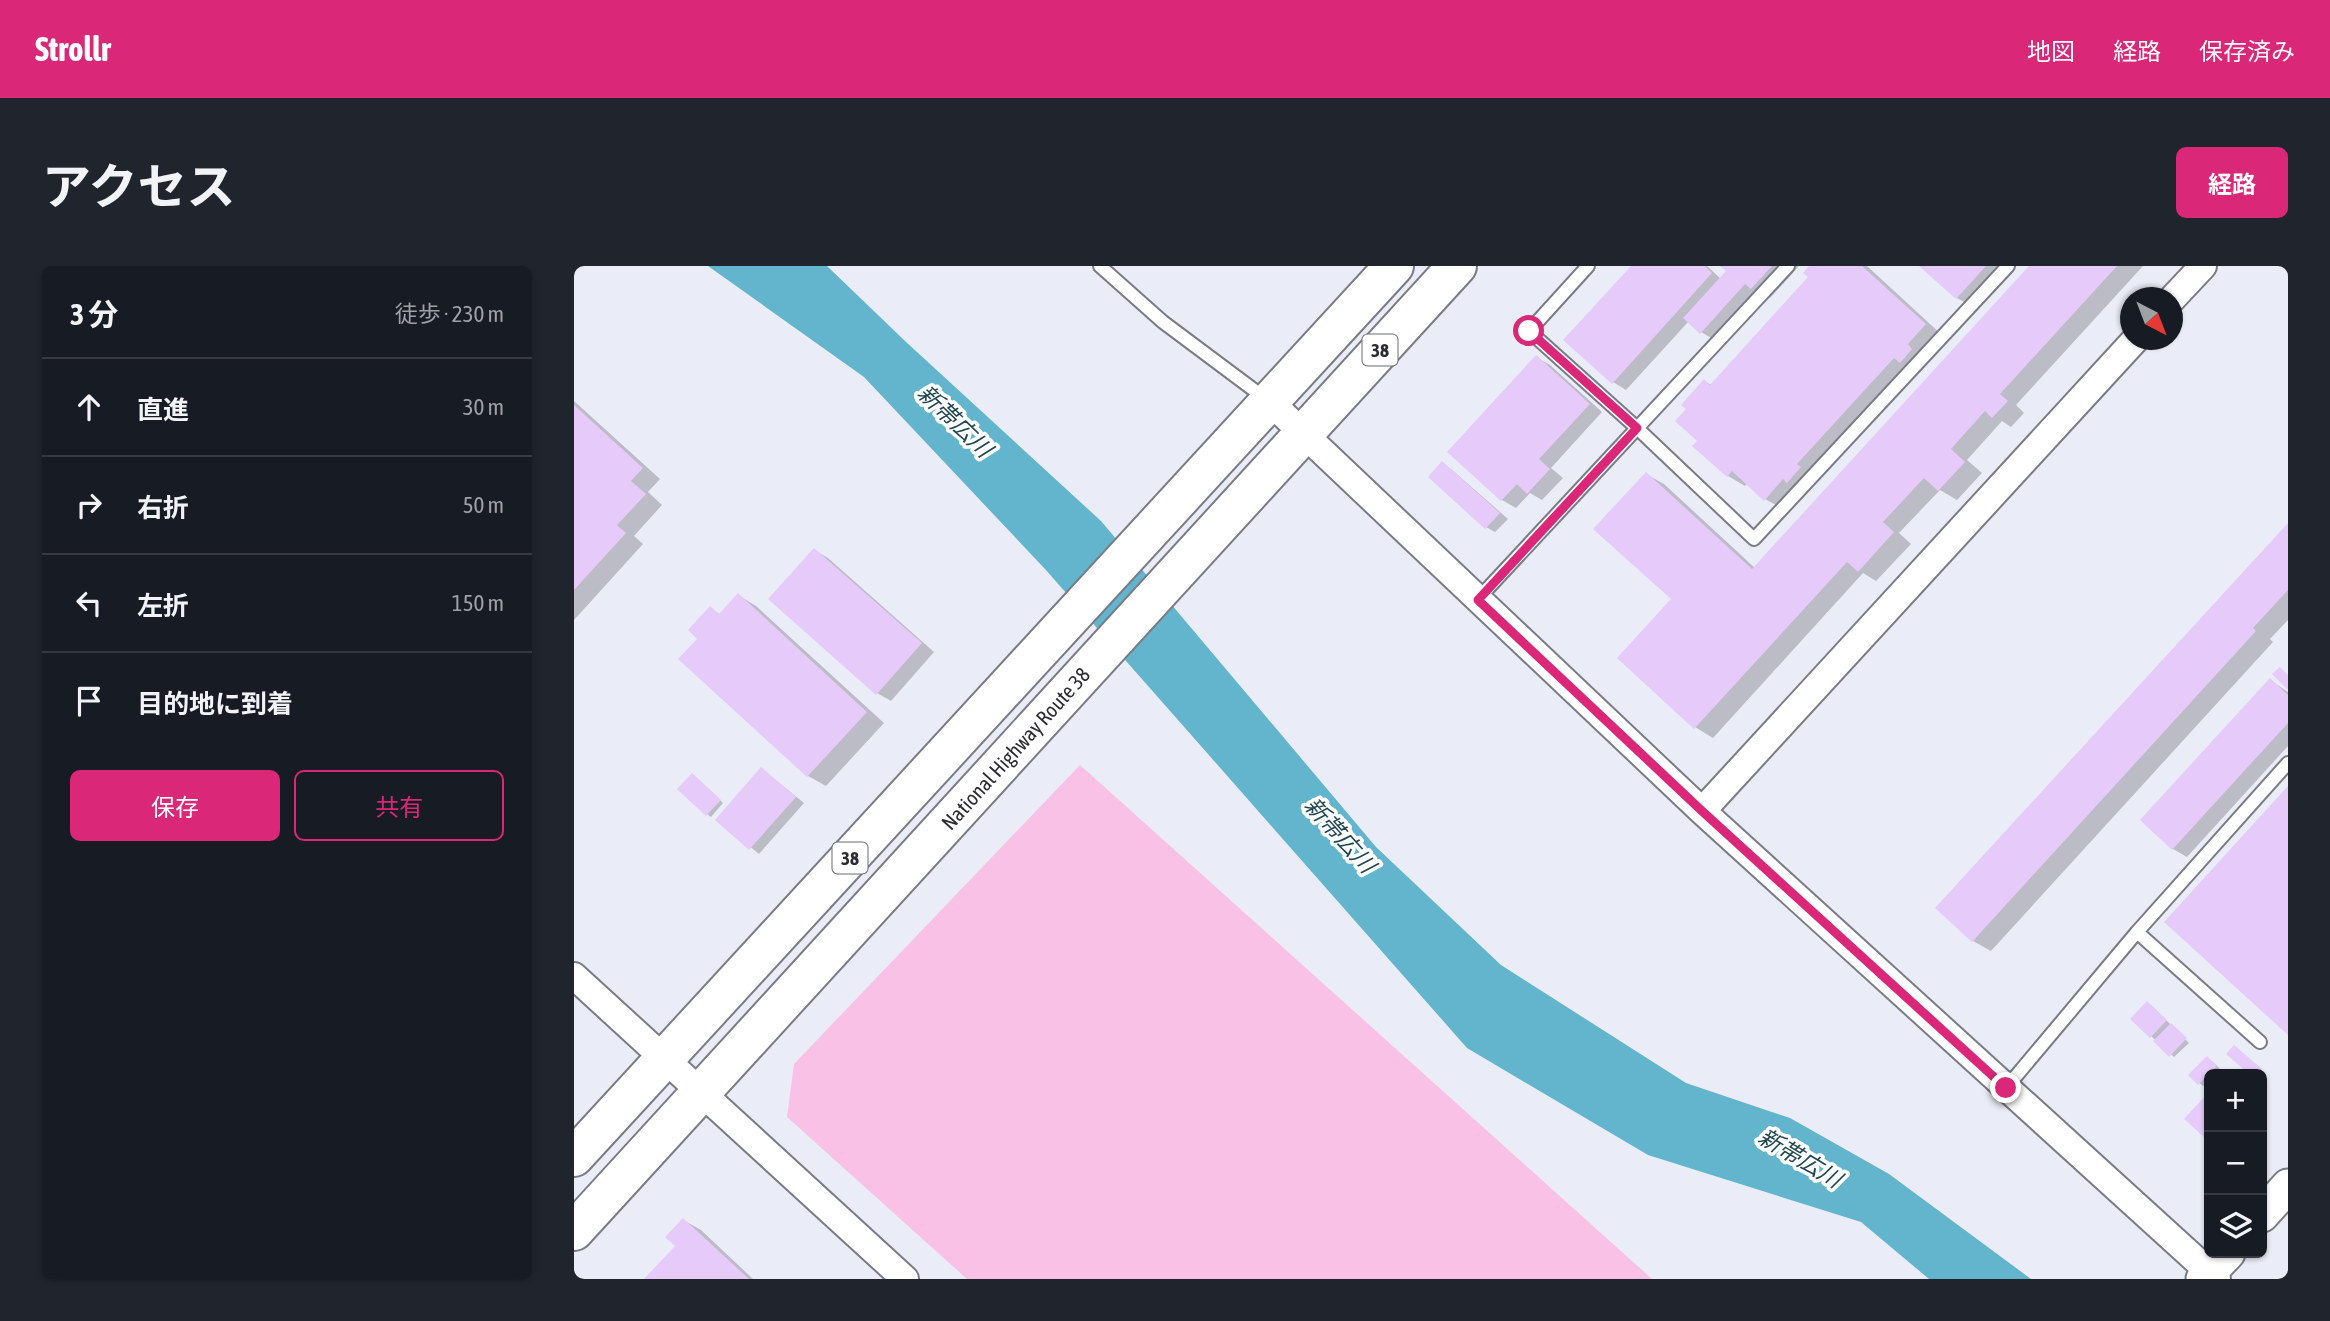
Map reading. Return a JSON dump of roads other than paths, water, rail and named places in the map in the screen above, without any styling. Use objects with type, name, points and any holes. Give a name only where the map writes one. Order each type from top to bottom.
[{"type":"highway","name":"38","points":[[574,1157],[1394,266]]},
{"type":"highway","name":"National Highway Route 38","points":[[574,1231],[1457,266]]},
{"type":"street","points":[[2183,287],[2203,266]]},
{"type":"street","points":[[1702,811],[2126,350]]},
{"type":"street","points":[[1269,401],[1702,811],[2006,1088],[2214,1271]]},
{"type":"street","points":[[574,976],[898,1277]]},
{"type":"street","points":[[2267,1209],[2288,1186]]},
{"type":"lane","points":[[1100,266],[1163,322],[1269,401]]},
{"type":"lane","points":[[1588,266],[1529,331],[1754,539],[2008,266]]},
{"type":"lane","points":[[1478,600],[1788,266]]},
{"type":"lane","points":[[2006,1088],[2137,932],[2288,763]]},
{"type":"lane","points":[[2137,932],[2260,1042]]},
{"type":"water","name":"新帯広川","points":[[708,266],[827,266],[1101,521],[1376,847],[1501,965],[1686,1083],[1790,1118],[1889,1174],[2031,1279],[1929,1279],[1861,1222],[1648,1155],[1467,1048],[1045,569],[864,377]]}]
